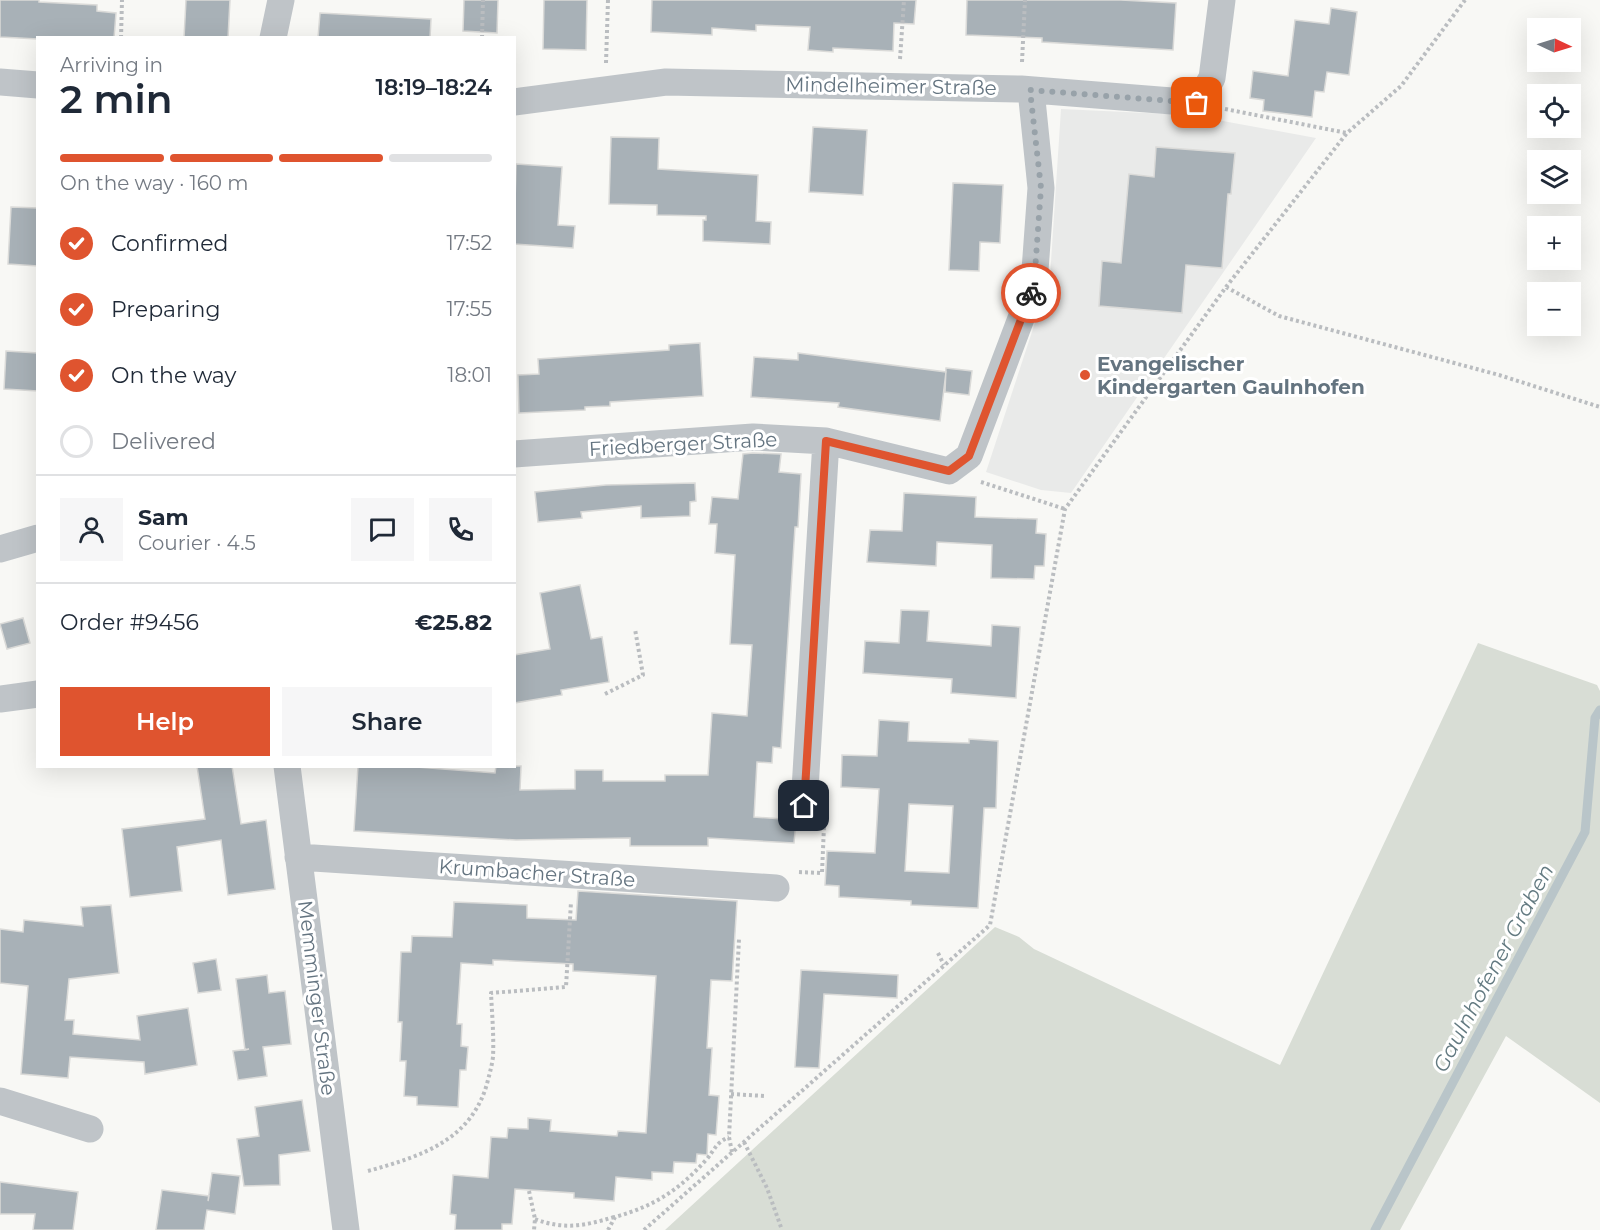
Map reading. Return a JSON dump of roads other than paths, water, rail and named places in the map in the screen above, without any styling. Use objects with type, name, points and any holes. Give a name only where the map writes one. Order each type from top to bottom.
[{"type":"street","points":[[273,36],[281,0]]},
{"type":"street","name":"Mindelheimer Straße","points":[[516,102],[666,82],[1026,90],[1197,103],[1212,78],[1222,0]]},
{"type":"street","points":[[0,82],[36,85]]},
{"type":"street","name":"Friedberger Straße","points":[[516,454],[753,437],[826,441],[949,471],[969,456],[1034,285],[1041,188],[1026,90]]},
{"type":"street","points":[[804,806],[826,441]]},
{"type":"street","points":[[0,549],[36,539]]},
{"type":"street","points":[[0,699],[36,694]]},
{"type":"street","name":"Memminger Straße","points":[[286,768],[346,1230]]},
{"type":"street","name":"Krumbacher Straße","points":[[298,857],[776,888]]},
{"type":"street","points":[[0,1101],[90,1130]]},
{"type":"waterway","name":"Gaulnhofener Graben","points":[[1375,1230],[1585,832],[1595,718],[1600,710]]},
{"type":"place","name":"Evangelischer Kindergarten Gaulnhofen","points":[[1085,375]]}]
